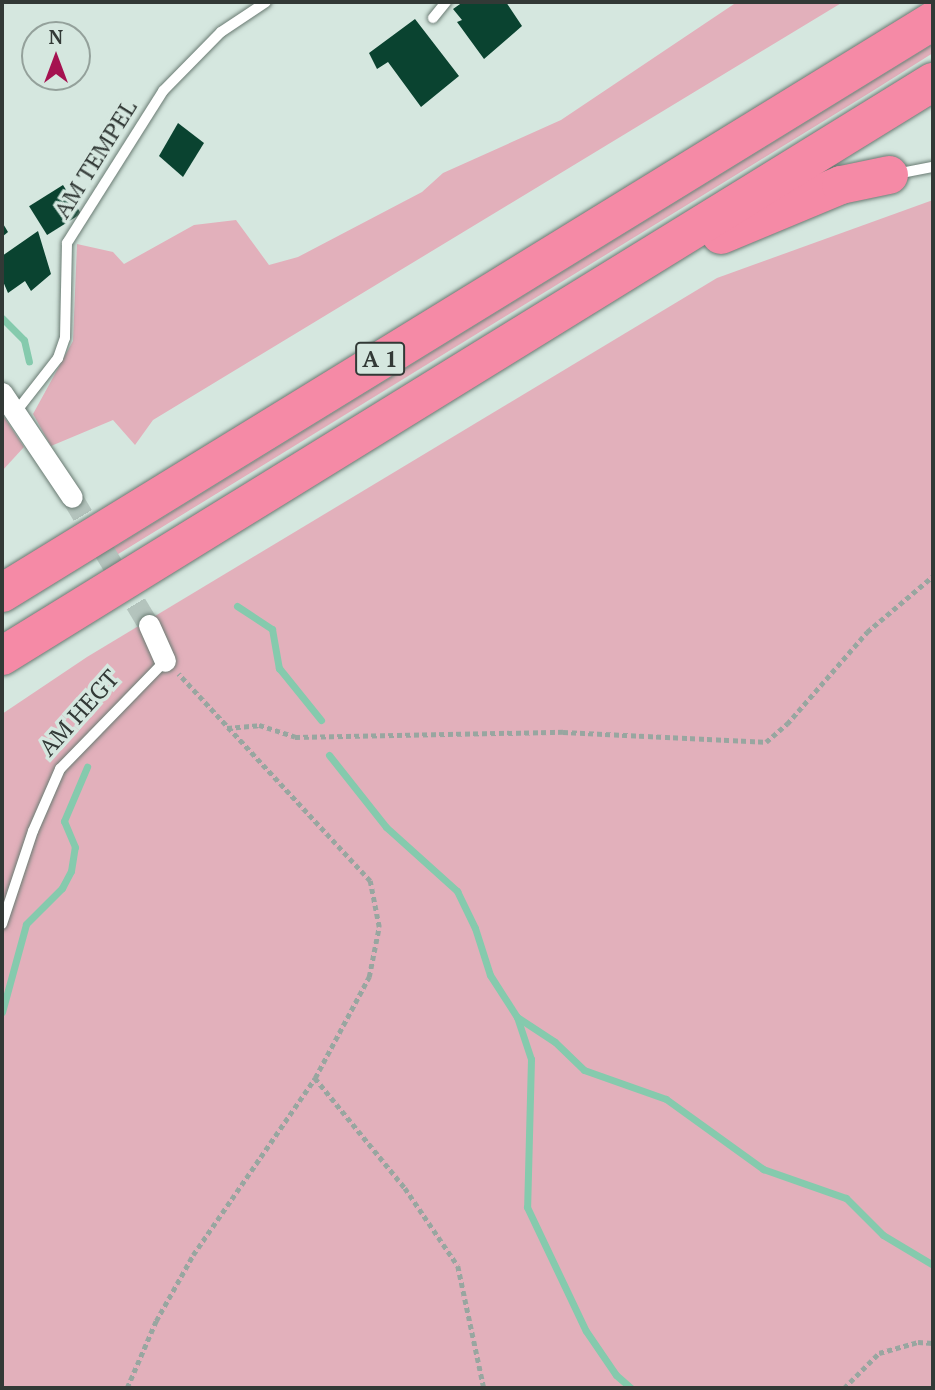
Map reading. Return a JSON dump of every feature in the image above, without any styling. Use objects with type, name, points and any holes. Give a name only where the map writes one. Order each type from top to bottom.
[{"type":"highway","name":"A 1","points":[[2,593],[77,544],[933,21]]},
{"type":"highway","name":"A 1","points":[[2,656],[933,82]]},
{"type":"highway","points":[[584,295],[789,205],[841,186],[889,175]]},
{"type":"highway","points":[[2,573],[77,544]]},
{"type":"street","points":[[2,393],[72,497]]},
{"type":"street","points":[[149,625],[165,660]]},
{"type":"lane","name":"AM TEMPEL","points":[[15,412],[58,358],[65,338],[67,243],[163,92],[211,41],[266,2]]},
{"type":"lane","points":[[433,18],[446,2]]},
{"type":"lane","points":[[889,175],[933,167]]},
{"type":"lane","name":"AM HEGT","points":[[2,924],[33,831],[60,769],[165,660]]},
{"type":"path","points":[[227,728],[258,725],[295,737],[563,732],[766,742],[867,632],[933,576]]},
{"type":"path","points":[[127,1388],[156,1321],[193,1255],[315,1078],[369,976],[379,927],[370,881],[165,660]]},
{"type":"path","points":[[315,1078],[405,1188],[458,1266],[484,1388]]},
{"type":"path","points":[[844,1388],[879,1353],[918,1342],[933,1343]]},
{"type":"shaded area","points":[[737,2],[843,2],[153,420],[135,445],[113,420],[51,446],[33,414],[73,341],[77,244],[113,252],[124,264],[194,225],[236,220],[269,265],[298,257],[422,192],[443,173],[561,120]]},
{"type":"shaded area","points":[[933,44],[933,53],[871,92],[115,556],[110,550]]},
{"type":"shaded area","points":[[933,200],[933,1388],[2,1388],[2,714],[87,657],[717,278]]},
{"type":"shaded area","points":[[2,414],[24,447],[2,471]]},
{"type":"building","points":[[463,2],[506,2],[522,26],[484,59],[457,22],[462,20],[453,9]]},
{"type":"building","points":[[415,19],[459,76],[421,107],[388,62],[377,69],[369,53]]},
{"type":"building","points":[[178,123],[204,143],[183,177],[159,156]]},
{"type":"building","points":[[63,185],[81,214],[47,235],[29,206]]},
{"type":"building","points":[[2,222],[8,232],[2,237]]},
{"type":"building","points":[[38,231],[51,274],[31,291],[25,281],[8,293],[2,279],[2,256]]},
{"type":"waterway","points":[[2,318],[24,340],[29,361]]},
{"type":"waterway","points":[[237,606],[272,629],[279,668],[321,720]]},
{"type":"waterway","points":[[329,755],[386,827],[457,891],[475,928],[490,975],[517,1017],[531,1059],[527,1207],[586,1331],[616,1375],[631,1388]]},
{"type":"waterway","points":[[2,1012],[26,924],[62,888],[71,871],[75,847],[64,821],[87,767]]},
{"type":"waterway","points":[[517,1017],[555,1042],[584,1070],[666,1099],[763,1169],[846,1198],[883,1235],[933,1265]]},
{"type":"tunnel","points":[[72,497],[149,625]]}]
